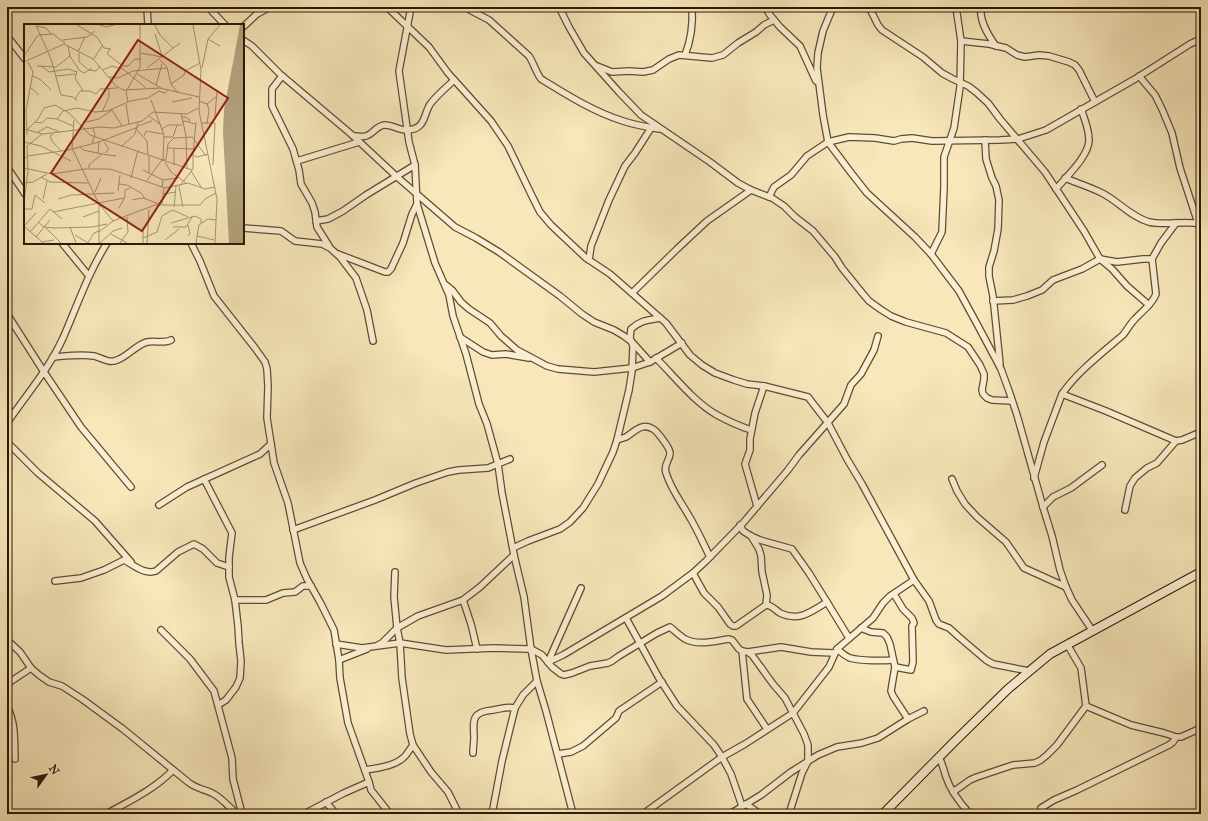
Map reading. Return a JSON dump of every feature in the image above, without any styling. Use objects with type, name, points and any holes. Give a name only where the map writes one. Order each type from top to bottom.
[{"type":"street","points":[[147,7],[148,24]]},
{"type":"street","points":[[208,7],[224,24]]},
{"type":"street","points":[[244,26],[257,14],[270,7]]},
{"type":"street","points":[[387,7],[429,48],[441,65],[492,122],[508,146],[540,212],[551,225],[589,260],[610,274],[666,322],[690,355],[702,365],[715,373],[747,384],[764,386],[808,397],[828,423],[914,580],[929,601],[932,613],[939,624],[949,628],[986,660],[993,664],[1029,671]]},
{"type":"street","points":[[411,7],[399,71],[407,130],[415,165],[417,204],[435,263],[446,285],[453,316],[466,354],[479,404],[487,424],[498,464],[502,494],[524,597],[537,681],[573,814]]},
{"type":"street","points":[[559,7],[577,42],[628,103],[641,115],[738,183],[769,197],[784,206],[813,231],[830,250],[842,268],[869,301],[891,316],[906,322],[946,333],[968,347],[984,374],[982,390],[987,398],[992,400],[1012,401]]},
{"type":"street","points":[[685,55],[692,30],[692,7]]},
{"type":"street","points":[[765,7],[774,20],[800,46],[818,85]]},
{"type":"street","points":[[833,7],[823,31],[816,68],[828,142],[867,193],[915,237],[931,254],[958,291],[977,324],[1001,369],[1012,401],[1066,587],[1072,600],[1092,630]]},
{"type":"street","points":[[869,7],[882,30],[923,57],[942,73],[968,86],[984,99],[1045,172],[1084,231],[1100,259],[1112,269],[1127,286],[1149,305]]},
{"type":"street","points":[[931,254],[942,232],[944,157],[954,128],[960,83],[961,41],[956,7]]},
{"type":"street","points":[[981,7],[981,19],[991,39],[997,46]]},
{"type":"street","points":[[470,10],[489,20],[529,56],[541,79],[580,103],[607,115],[623,121],[662,130]]},
{"type":"street","points":[[595,65],[612,72],[644,72],[653,70],[674,56],[685,55],[712,58],[723,55],[764,25],[774,20]]},
{"type":"street","points":[[7,36],[24,57]]},
{"type":"street","points":[[769,197],[774,187],[791,175],[807,156],[828,142],[849,137],[875,138],[894,141],[912,138],[932,141],[1018,139],[1046,130],[1201,39]]},
{"type":"street","points":[[244,41],[261,54],[282,76],[354,136],[396,176],[455,227],[499,252],[594,322],[614,330],[624,336],[632,342],[650,362]]},
{"type":"street","points":[[961,41],[989,44],[1006,48],[1017,55],[1025,57],[1039,55],[1049,56],[1069,62],[1075,65],[1083,77],[1095,102]]},
{"type":"street","points":[[282,76],[272,89],[272,106],[293,149],[299,170],[300,184],[312,203],[317,227],[330,248]]},
{"type":"street","points":[[1065,178],[1102,193],[1148,222],[1169,224],[1199,223],[1180,168],[1172,133],[1155,95],[1139,76]]},
{"type":"street","points":[[354,136],[366,136],[384,125],[407,130],[420,125],[424,121],[428,107],[454,80]]},
{"type":"street","points":[[1056,189],[1088,148],[1088,128],[1081,109]]},
{"type":"street","points":[[589,260],[591,246],[614,189],[625,166],[635,153],[650,128]]},
{"type":"street","points":[[985,140],[987,164],[996,186],[999,200],[998,229],[996,244],[989,267],[989,276],[994,301],[1001,369]]},
{"type":"street","points":[[297,162],[359,142]]},
{"type":"street","points":[[316,221],[328,219],[344,211],[415,165]]},
{"type":"street","points":[[7,167],[24,192]]},
{"type":"street","points":[[632,293],[682,243],[707,221],[751,190]]},
{"type":"street","points":[[336,253],[388,272],[391,269],[403,244],[412,214],[417,204]]},
{"type":"street","points":[[1034,479],[1044,442],[1066,387],[1126,332],[1134,320],[1154,299],[1156,294],[1152,259],[1161,243],[1176,223]]},
{"type":"street","points":[[244,228],[277,231],[295,240],[322,244],[336,253],[356,278],[367,310],[374,341]]},
{"type":"street","points":[[63,244],[88,276]]},
{"type":"street","points":[[7,423],[53,357],[63,338],[88,276],[106,244]]},
{"type":"street","points":[[191,244],[214,296],[265,362],[268,376],[267,418],[274,463],[288,502],[300,563],[310,586],[334,630],[339,660],[340,678],[348,723],[372,790],[390,814]]},
{"type":"street","points":[[994,301],[1013,300],[1027,296],[1042,290],[1053,280],[1082,269],[1100,259],[1117,262],[1152,259]]},
{"type":"street","points":[[446,285],[461,302],[490,323],[501,336],[517,350],[547,366],[558,369],[594,372],[632,368],[650,362],[682,343]]},
{"type":"street","points":[[7,314],[81,427],[131,487]]},
{"type":"street","points":[[513,548],[560,529],[570,522],[576,517],[598,484],[617,440],[629,390],[633,346],[630,338],[631,329],[644,320],[660,318]]},
{"type":"street","points":[[548,662],[563,655],[666,594],[693,573],[710,557],[757,506],[844,404],[851,385],[861,374],[874,350],[878,336]]},
{"type":"street","points":[[460,337],[483,352],[492,355],[506,354],[533,359]]},
{"type":"street","points":[[53,357],[87,355],[113,362],[119,360],[144,343],[167,342],[171,340]]},
{"type":"street","points":[[656,358],[708,409],[734,424],[751,430]]},
{"type":"street","points":[[757,506],[745,464],[750,450],[751,430],[755,413],[764,386]]},
{"type":"street","points":[[1062,394],[1176,441],[1201,432]]},
{"type":"street","points":[[617,440],[626,437],[633,431],[645,426],[653,428],[657,432],[669,449],[670,453],[665,465],[673,490],[695,526],[710,557]]},
{"type":"street","points":[[1125,510],[1130,486],[1135,478],[1147,468],[1157,463],[1176,441]]},
{"type":"street","points":[[7,442],[38,473],[95,521],[137,568]]},
{"type":"street","points":[[158,504],[187,487],[260,454],[271,444]]},
{"type":"street","points":[[293,530],[448,472],[488,468],[510,459]]},
{"type":"street","points":[[1042,507],[1053,497],[1071,488],[1102,465]]},
{"type":"street","points":[[952,479],[964,504],[1006,542],[1024,568],[1066,587]]},
{"type":"street","points":[[204,480],[232,532],[229,557],[229,577],[235,600],[241,661],[240,678],[233,692],[226,700],[218,705]]},
{"type":"street","points":[[740,525],[743,531],[751,536],[792,549],[849,638]]},
{"type":"street","points":[[693,573],[704,593],[718,607],[730,624],[736,626],[766,605],[767,596],[762,572],[761,556],[751,536]]},
{"type":"street","points":[[55,580],[81,578],[94,574],[124,560],[146,572],[153,572],[178,552],[194,544],[203,549],[217,563],[229,567]]},
{"type":"street","points":[[339,660],[382,643],[398,628],[418,616],[463,600],[480,587],[514,555]]},
{"type":"street","points":[[395,572],[394,588],[402,678],[410,734],[413,745],[431,772],[448,792],[459,814]]},
{"type":"street","points":[[883,814],[1008,689],[1050,654],[1201,572]]},
{"type":"street","points":[[642,814],[722,757],[792,712],[829,667],[836,651],[873,618],[883,604],[914,580]]},
{"type":"street","points":[[235,600],[266,600],[283,592],[295,592],[303,586],[310,586]]},
{"type":"street","points":[[548,662],[581,588]]},
{"type":"street","points":[[894,594],[914,623],[912,626],[912,668],[911,670],[895,667]]},
{"type":"street","points":[[463,600],[477,649]]},
{"type":"street","points":[[766,605],[769,605],[779,612],[796,617],[804,616],[827,602]]},
{"type":"street","points":[[626,618],[639,644],[677,706],[714,745],[722,757],[744,805],[760,814]]},
{"type":"street","points":[[336,644],[362,648],[400,643],[446,650],[494,648],[531,649],[542,655],[561,674],[564,675],[590,666],[608,663],[657,633],[670,627],[686,640],[708,643],[729,639],[732,640],[739,649],[745,651],[757,660],[773,684],[785,698],[808,745],[818,755]]},
{"type":"street","points":[[861,628],[871,632],[883,633],[887,636],[895,667],[891,691],[908,718]]},
{"type":"street","points":[[161,630],[190,659],[214,691],[232,758],[233,779],[242,814]]},
{"type":"street","points":[[7,640],[20,652],[31,668],[49,682],[62,686],[82,698],[123,729],[192,786],[220,798],[237,814]]},
{"type":"street","points":[[953,792],[977,777],[1013,765],[1034,763],[1041,760],[1057,745],[1086,706],[1081,668],[1067,644]]},
{"type":"street","points":[[745,651],[781,647],[811,652],[836,651],[851,658],[883,661],[893,660]]},
{"type":"street","points":[[745,651],[747,699],[766,729]]},
{"type":"street","points":[[7,684],[31,668]]},
{"type":"street","points":[[492,814],[502,761],[515,708],[523,695],[537,681]]},
{"type":"street","points":[[558,754],[571,752],[583,746],[616,718],[619,711],[662,682]]},
{"type":"street","points":[[7,705],[11,713],[14,729],[15,758]]},
{"type":"street","points":[[472,753],[474,719],[478,714],[486,710],[500,709],[507,706],[515,708]]},
{"type":"street","points":[[1086,706],[1131,725],[1176,737],[1181,737],[1201,728]]},
{"type":"street","points":[[730,814],[818,755],[837,747],[878,738],[908,718],[924,712]]},
{"type":"street","points":[[1041,808],[1054,800],[1169,745],[1176,737]]},
{"type":"street","points":[[365,770],[386,766],[399,761],[405,756],[413,745]]},
{"type":"street","points":[[789,814],[802,773],[808,761],[808,745]]},
{"type":"street","points":[[405,756],[419,754]]},
{"type":"street","points":[[939,757],[953,792],[970,814]]},
{"type":"street","points":[[106,814],[153,787],[173,770]]},
{"type":"street","points":[[304,814],[369,782]]},
{"type":"street","points":[[326,802],[336,814]]}]
